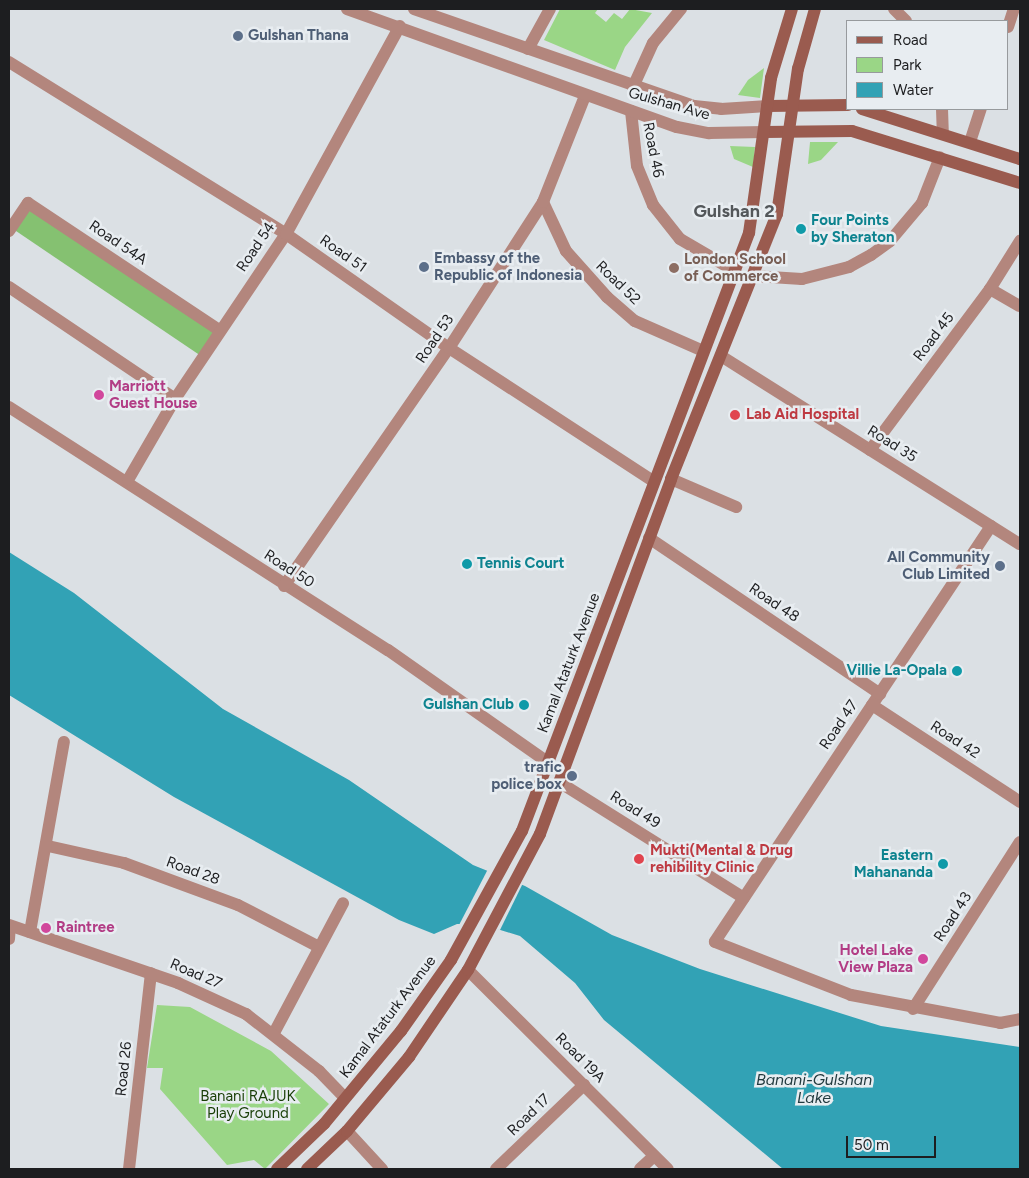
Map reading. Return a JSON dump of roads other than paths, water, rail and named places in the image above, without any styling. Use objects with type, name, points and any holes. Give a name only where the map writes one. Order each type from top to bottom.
[{"type":"main road","name":"Kamal Ataturk Avenue","points":[[277,1169],[345,1098],[401,1031],[451,960],[506,863],[547,768],[653,481],[735,271],[755,213],[767,106],[792,9]]},
{"type":"main road","name":"Kamal Ataturk Avenue","points":[[307,1169],[347,1131],[409,1056],[468,970],[540,834],[671,479],[722,356],[781,202],[793,104],[815,9]]},
{"type":"main road","name":"Gulshan Ave","points":[[767,106],[793,104],[846,105]]},
{"type":"main road","points":[[865,110],[943,133],[1020,159]]},
{"type":"main road","name":"Gulshan Ave","points":[[765,132],[846,130],[940,157],[1020,183]]},
{"type":"main road","points":[[547,768],[559,782]]},
{"type":"main road","points":[[345,1098],[360,1115]]},
{"type":"street","name":"Gulshan Ave","points":[[347,9],[400,26],[585,96],[631,111],[709,133],[765,132]]},
{"type":"street","name":"Gulshan Ave","points":[[414,9],[633,87],[707,109],[767,106]]},
{"type":"street","points":[[528,49],[550,9]]},
{"type":"street","points":[[633,87],[653,43],[681,9]]},
{"type":"street","points":[[894,9],[905,20]]},
{"type":"street","points":[[1009,24],[1014,9]]},
{"type":"street","name":"Road 54","points":[[128,480],[174,399],[219,330],[286,234],[400,26]]},
{"type":"street","name":"Road 51","points":[[9,62],[286,234],[449,348],[653,481]]},
{"type":"street","name":"Road 53","points":[[284,586],[449,348],[543,202],[585,96]]},
{"type":"street","points":[[942,110],[943,133]]},
{"type":"street","points":[[970,142],[981,110]]},
{"type":"street","name":"Road 46","points":[[631,111],[637,166],[653,206],[680,239],[735,271]]},
{"type":"street","points":[[753,276],[802,280],[849,267],[871,255],[890,241],[922,203],[940,157]]},
{"type":"street","name":"Road 52","points":[[543,202],[566,251],[607,298],[635,321],[702,352]]},
{"type":"street","name":"Road 54A","points":[[9,231],[28,203],[219,330]]},
{"type":"street","name":"Road 45","points":[[870,450],[990,289],[1020,241]]},
{"type":"street","points":[[9,287],[174,399]]},
{"type":"street","points":[[990,289],[1020,306]]},
{"type":"street","name":"Road 35","points":[[722,356],[1020,544]]},
{"type":"street","name":"Road 50","points":[[9,407],[128,480],[284,586],[388,650],[547,768]]},
{"type":"street","points":[[671,479],[736,507]]},
{"type":"street","name":"Road 47","points":[[913,1009],[851,995],[715,942],[991,526]]},
{"type":"street","name":"Road 48","points":[[650,538],[876,699]]},
{"type":"street","name":"Road 42","points":[[876,699],[1020,802]]},
{"type":"street","points":[[30,932],[48,846],[64,742]]},
{"type":"street","name":"Road 49","points":[[559,782],[744,898]]},
{"type":"street","name":"Road 43","points":[[913,1009],[1020,842]]},
{"type":"street","name":"Road 28","points":[[48,846],[124,862],[238,905],[318,947]]},
{"type":"street","points":[[274,1033],[318,947],[343,904]]},
{"type":"street","points":[[9,939],[10,925]]},
{"type":"street","name":"Road 27","points":[[10,925],[151,973],[246,1014],[274,1033],[345,1098]]},
{"type":"street","name":"Road 19A","points":[[468,970],[668,1169]]},
{"type":"street","name":"Road 26","points":[[129,1169],[151,973]]},
{"type":"street","points":[[913,1009],[1000,1023],[1020,1019]]},
{"type":"street","name":"Road 17","points":[[496,1169],[584,1085]]},
{"type":"street","points":[[347,1131],[382,1169]]},
{"type":"street","points":[[640,1169],[654,1156]]},
{"type":"water","name":"Banani-Gulshan Lake","points":[[9,552],[74,593],[223,709],[349,780],[473,865],[525,886],[612,935],[700,969],[881,1026],[1020,1047],[1020,1169],[783,1169],[604,1020],[575,983],[520,936],[481,924],[457,924],[434,934],[399,920],[174,797],[9,695]]},
{"type":"place","name":"Gulshan Thana","points":[[238,36]]},
{"type":"place","name":"Four Points by Sheraton","points":[[801,229]]},
{"type":"place","name":"Embassy of the Republic of Indonesia","points":[[424,267]]},
{"type":"place","name":"London School of Commerce","points":[[674,268]]},
{"type":"place","name":"Marriott Guest House","points":[[99,395]]},
{"type":"place","name":"Lab Aid Hospital","points":[[735,415]]},
{"type":"place","name":"Tennis Court","points":[[467,564]]},
{"type":"place","name":"All Community Club Limited","points":[[1000,566]]},
{"type":"place","name":"Villie La-Opala","points":[[957,671]]},
{"type":"place","name":"Gulshan Club","points":[[524,705]]},
{"type":"place","name":"trafic police box","points":[[572,776]]},
{"type":"place","name":"Mukti(Mental & Drug rehibility Clinic","points":[[639,859]]},
{"type":"place","name":"Eastern Mahananda","points":[[943,864]]},
{"type":"place","name":"Raintree","points":[[46,928]]},
{"type":"place","name":"Hotel Lake View Plaza","points":[[923,959]]},
{"type":"district","name":"Gulshan 2","points":[[734,211]]},
{"type":"park label","name":"Banani RAJUK Play Ground","points":[[248,1104]]}]
